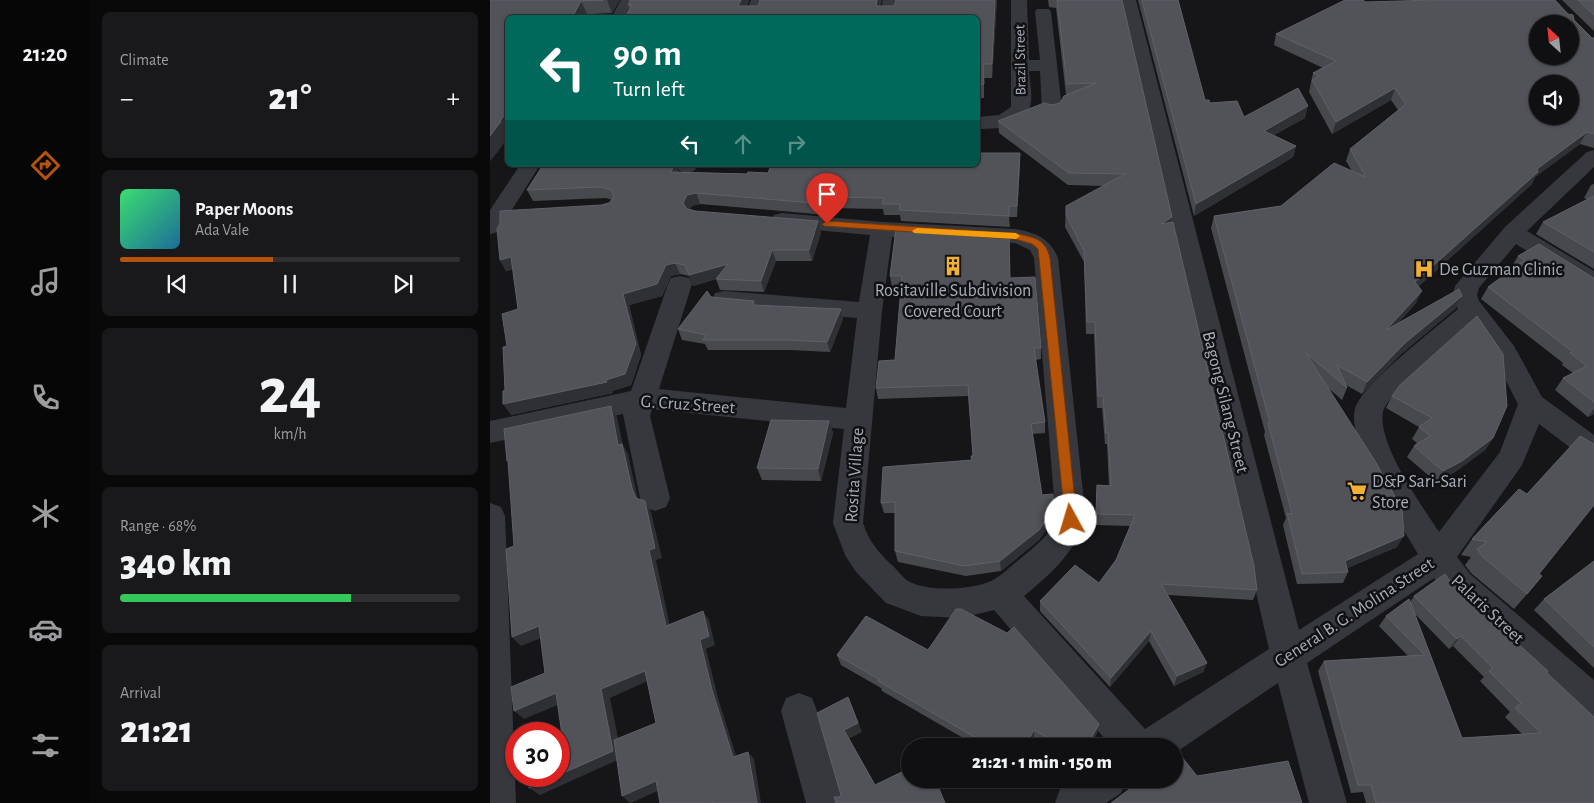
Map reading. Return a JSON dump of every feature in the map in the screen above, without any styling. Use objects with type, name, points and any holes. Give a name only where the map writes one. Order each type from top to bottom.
[{"type":"street","points":[[622,15],[629,0]]},
{"type":"street","points":[[752,15],[758,0]]},
{"type":"street","points":[[888,15],[891,0]]},
{"type":"street","name":"Brazil Street","points":[[980,122],[995,122],[1014,117],[1021,107],[1019,0]]},
{"type":"street","name":"Bagong Silang Street","points":[[1128,0],[1288,656],[1328,803]]},
{"type":"street","points":[[1043,12],[1052,109]]},
{"type":"street","points":[[1020,66],[1049,66]]},
{"type":"street","points":[[1593,158],[1513,232],[1467,286],[1465,295],[1472,311],[1506,353],[1532,404],[1594,450]]},
{"type":"street","points":[[493,221],[529,167]]},
{"type":"street","points":[[493,221],[525,210]]},
{"type":"street","points":[[757,218],[882,229]]},
{"type":"street","name":"Rosita Village","points":[[882,229],[1025,238],[1043,248],[1046,258],[1071,520],[1064,538],[1049,555],[1000,593],[973,601],[943,602],[920,600],[898,592],[867,562],[852,542],[848,523],[870,311],[882,229]]},
{"type":"street","points":[[1513,232],[1594,282]]},
{"type":"street","points":[[655,498],[636,416],[680,284]]},
{"type":"street","points":[[724,299],[870,311]]},
{"type":"street","name":"Palaris Street","points":[[1472,311],[1383,390],[1369,410],[1368,430],[1374,449],[1438,558],[1458,584],[1594,704]]},
{"type":"street","name":"G. Cruz Street","points":[[490,432],[642,399],[666,399],[858,420]]},
{"type":"street","name":"General B. G. Molina Street","points":[[1164,738],[1438,558],[1512,457],[1532,404]]},
{"type":"street","points":[[490,516],[497,803]]},
{"type":"street","points":[[1000,593],[1128,738]]},
{"type":"street","points":[[799,711],[825,803]]},
{"type":"street","points":[[1074,803],[1095,788]]},
{"type":"building","points":[[490,0],[603,0],[581,1],[574,15],[505,15],[505,114],[490,136]]},
{"type":"building","points":[[631,0],[741,0],[738,6],[758,6],[760,0],[877,0],[876,6],[894,6],[896,0],[995,0],[992,64],[983,64],[984,84],[980,84],[980,15],[627,15],[632,5],[628,5]]},
{"type":"building","points":[[1057,0],[1122,0],[1172,217],[1161,224],[1173,222],[1254,566],[1257,590],[1161,584],[1207,663],[1177,676],[1151,631],[1111,678],[1040,601],[1075,565],[1099,583],[1116,560],[1135,515],[1096,514],[1097,485],[1111,486],[1108,433],[1106,433],[1103,396],[1098,396],[1095,322],[1087,322],[1084,251],[1066,215],[1066,206],[1125,174],[1069,173],[998,121],[1044,103],[1052,105],[1060,103],[1064,96],[1096,83],[1067,84]]},
{"type":"building","points":[[1142,0],[1178,0],[1205,100],[1209,100],[1210,103],[1237,101],[1244,117],[1298,88],[1308,106],[1264,131],[1296,146],[1196,204]]},
{"type":"building","points":[[1345,0],[1362,0],[1366,2],[1555,0],[1568,14],[1573,15],[1529,15],[1529,65],[1579,65],[1579,25],[1594,38],[1594,134],[1587,132],[1537,169],[1538,172],[1415,282],[1422,291],[1386,330],[1459,289],[1462,296],[1405,343],[1367,382],[1337,365],[1347,388],[1305,352],[1375,461],[1402,509],[1404,536],[1345,561],[1348,572],[1302,574],[1287,513],[1292,514],[1268,423],[1270,423],[1214,216],[1281,206],[1334,163],[1366,177],[1350,149],[1406,104],[1395,88],[1336,122],[1312,80],[1319,76],[1313,73],[1336,61],[1276,34]]},
{"type":"building","points":[[1578,0],[1594,0],[1594,15]]},
{"type":"building","points":[[980,153],[1020,153],[1017,206],[1009,206],[1009,216],[899,210],[900,204],[882,204],[884,198],[826,197],[824,204],[696,193],[687,195],[683,203],[687,209],[695,211],[818,221],[809,250],[772,250],[761,281],[716,279],[728,264],[689,275],[685,265],[675,263],[666,265],[657,284],[623,294],[636,344],[625,374],[606,380],[607,382],[503,404],[503,391],[505,390],[503,347],[507,346],[502,314],[518,309],[511,257],[500,260],[497,229],[500,223],[500,211],[601,205],[609,203],[614,197],[611,190],[601,187],[527,190],[542,167],[673,167],[671,172],[768,173],[770,167],[980,167]]},
{"type":"building","points":[[1594,196],[1594,252],[1543,222]]},
{"type":"building","points":[[896,228],[1009,233],[1010,278],[1035,277],[1041,348],[1034,348],[1045,422],[1031,424],[1042,495],[1053,494],[1054,510],[1039,530],[1000,561],[964,566],[895,551],[895,502],[881,503],[883,467],[972,460],[971,456],[973,456],[968,385],[876,388],[879,361],[895,360],[902,276],[890,276]]},
{"type":"building","points":[[1539,244],[1594,278],[1594,402],[1563,378],[1587,366],[1570,353],[1573,352],[1488,287],[1525,260],[1518,256]]},
{"type":"building","points":[[707,291],[711,297],[754,301],[753,305],[841,309],[827,342],[703,340],[706,335],[678,329]]},
{"type":"building","points":[[1477,316],[1503,354],[1507,406],[1493,438],[1462,461],[1443,471],[1414,446],[1430,436],[1419,427],[1432,418],[1392,396],[1400,385]]},
{"type":"building","points":[[611,406],[618,445],[622,444],[632,488],[636,498],[645,501],[655,548],[649,550],[666,626],[703,611],[709,636],[700,640],[712,690],[733,757],[748,752],[757,803],[660,803],[656,781],[622,796],[614,740],[656,723],[645,671],[601,689],[613,751],[570,770],[570,722],[560,722],[556,693],[514,711],[511,687],[545,673],[539,626],[512,637],[506,549],[514,546],[504,429]]},
{"type":"building","points":[[771,420],[829,421],[818,469],[757,468]]},
{"type":"building","points":[[1580,436],[1594,444],[1594,505],[1539,574],[1542,576],[1527,594],[1483,557],[1477,549],[1487,542],[1472,539],[1519,489],[1527,494]]},
{"type":"building","points":[[1594,561],[1594,647],[1544,599]]},
{"type":"building","points":[[1445,574],[1453,585],[1548,671],[1547,673],[1594,717],[1594,803],[1376,803],[1371,785],[1358,785],[1324,661],[1425,655],[1386,616],[1409,599],[1462,738],[1541,733],[1515,708],[1521,703],[1489,671],[1493,668],[1461,636],[1457,639],[1414,596]]},
{"type":"building","points":[[956,609],[961,609],[1007,633],[1014,627],[1099,724],[1091,738],[1048,738],[1034,730],[1030,738],[976,738],[837,655],[866,616],[928,650]]},
{"type":"building","points":[[848,697],[858,723],[844,730],[875,785],[901,772],[901,788],[939,788],[945,803],[836,803],[834,797],[841,795],[817,713]]},
{"type":"building","points":[[1183,758],[1197,776],[1288,761],[1302,803],[1111,803],[1131,788],[1183,788]]},
{"type":"slow traffic","points":[[917,231],[1016,236]]},
{"type":"place","name":"Rositaville Subdivision Covered Court","points":[[953,266]]},
{"type":"place","name":"De Guzman Clinic","points":[[1424,269]]},
{"type":"place","name":"D&P Sari-Sari Store","points":[[1357,491]]},
{"type":"route","points":[[827,224],[1015,236],[1035,242],[1043,248],[1046,258],[1071,520]]}]
